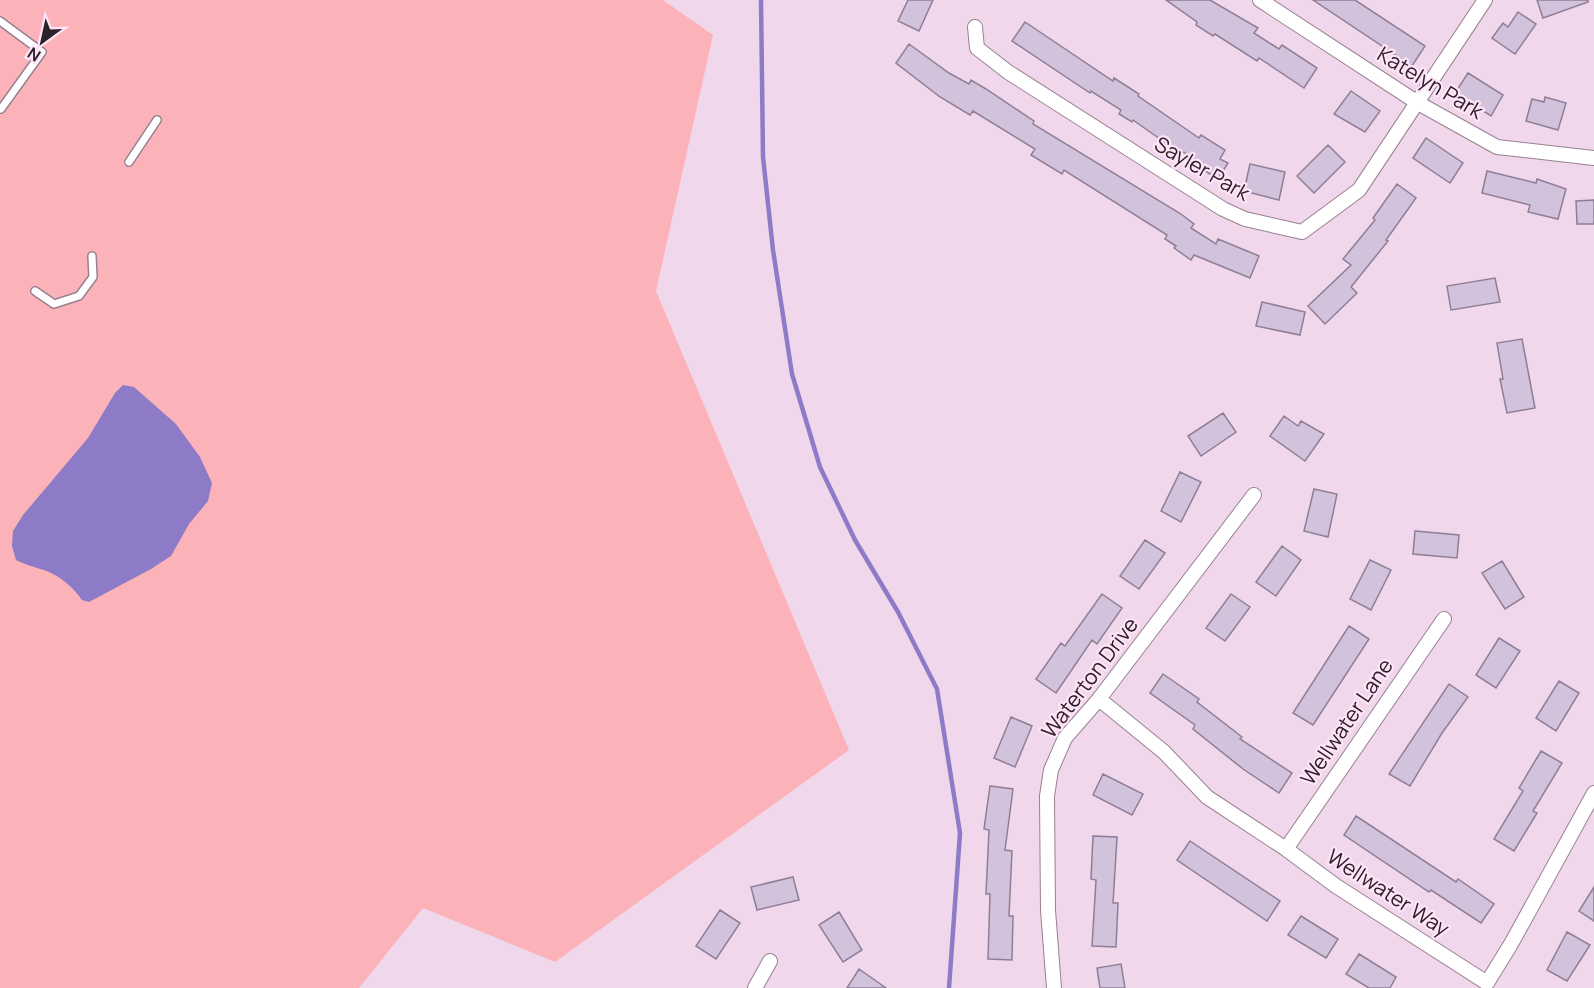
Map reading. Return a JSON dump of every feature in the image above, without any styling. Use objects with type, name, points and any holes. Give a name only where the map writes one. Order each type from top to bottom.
[{"type":"street","name":"Katelyn Park","points":[[1260,0],[1418,103],[1497,147],[1594,158]]},
{"type":"street","name":"Sayler Park","points":[[975,27],[977,48],[1008,72],[1192,190],[1245,219],[1302,232],[1359,190],[1485,0]]},
{"type":"street","name":"Waterton Drive","points":[[1054,988],[1048,910],[1048,787],[1051,770],[1065,738],[1099,699],[1254,495]]},
{"type":"street","name":"Wellwater Lane","points":[[1286,849],[1444,619]]},
{"type":"street","name":"Wellwater Way","points":[[1099,699],[1164,752],[1207,797],[1286,849],[1336,886],[1487,983],[1594,793]]},
{"type":"street","points":[[755,988],[770,962]]},
{"type":"lane","points":[[0,21],[42,52],[1,109]]},
{"type":"lane","points":[[129,162],[157,120]]},
{"type":"lane","points":[[35,291],[54,304],[79,296],[93,277],[92,256]]},
{"type":"shaded area","points":[[0,0],[663,0],[713,35],[656,291],[849,750],[555,962],[423,908],[359,988],[0,988]]},
{"type":"shaded area","points":[[123,385],[134,387],[176,424],[200,457],[212,483],[208,501],[189,524],[171,556],[89,602],[82,600],[70,586],[55,575],[16,560],[12,546],[13,531],[23,515],[88,438],[115,393]]},
{"type":"building","points":[[908,0],[933,0],[919,31],[898,21]]},
{"type":"building","points":[[1166,0],[1210,0],[1258,28],[1254,33],[1279,49],[1282,45],[1317,68],[1304,88],[1259,58],[1257,61],[1215,34],[1213,36]]},
{"type":"building","points":[[1313,0],[1355,0],[1425,46],[1412,66]]},
{"type":"building","points":[[1537,0],[1588,0],[1588,2],[1543,18]]},
{"type":"building","points":[[1518,12],[1536,24],[1515,54],[1492,38],[1503,23],[1508,27]]},
{"type":"building","points":[[1025,22],[1113,81],[1114,78],[1139,94],[1138,96],[1199,138],[1201,135],[1225,150],[1220,159],[1228,163],[1218,179],[1205,171],[1208,167],[1178,149],[1177,151],[1133,120],[1132,122],[1119,114],[1121,110],[1091,91],[1090,93],[1012,41]]},
{"type":"building","points":[[909,44],[949,73],[969,84],[971,80],[986,89],[1034,121],[1033,124],[1181,214],[1194,224],[1191,228],[1216,244],[1218,239],[1259,256],[1250,278],[1194,255],[1191,260],[1165,239],[1167,235],[1064,170],[1062,174],[1031,155],[1035,149],[973,111],[970,115],[940,97],[896,63]]},
{"type":"building","points":[[1468,73],[1503,95],[1491,116],[1455,93]]},
{"type":"building","points":[[1351,91],[1380,111],[1365,132],[1334,114]]},
{"type":"building","points":[[1545,97],[1566,103],[1558,130],[1526,121],[1532,99],[1544,102]]},
{"type":"building","points":[[1426,138],[1463,163],[1450,183],[1413,158]]},
{"type":"building","points":[[1328,145],[1345,162],[1314,193],[1297,176]]},
{"type":"building","points":[[1250,164],[1285,172],[1279,200],[1244,191]]},
{"type":"building","points":[[1487,171],[1536,183],[1537,179],[1566,189],[1558,219],[1528,212],[1530,205],[1482,193]]},
{"type":"building","points":[[1397,184],[1416,198],[1386,240],[1388,241],[1351,287],[1357,293],[1325,324],[1308,306],[1351,265],[1343,259],[1375,220],[1373,218]]},
{"type":"building","points":[[1594,200],[1594,224],[1577,224],[1576,201]]},
{"type":"building","points":[[1495,278],[1500,302],[1451,310],[1447,286]]},
{"type":"building","points":[[1262,302],[1305,312],[1300,335],[1256,326]]},
{"type":"building","points":[[1522,339],[1535,408],[1507,413],[1500,379],[1503,379],[1497,343]]},
{"type":"building","points":[[1223,413],[1236,432],[1201,456],[1188,436]]},
{"type":"building","points":[[1284,416],[1298,426],[1301,421],[1324,434],[1305,461],[1270,436]]},
{"type":"building","points":[[1180,472],[1201,482],[1181,522],[1161,511]]},
{"type":"building","points":[[1314,489],[1337,494],[1328,537],[1304,531]]},
{"type":"building","points":[[1415,531],[1459,535],[1457,558],[1413,554]]},
{"type":"building","points":[[1145,540],[1165,553],[1139,589],[1120,576]]},
{"type":"building","points":[[1282,546],[1301,560],[1276,596],[1256,582]]},
{"type":"building","points":[[1370,560],[1391,570],[1371,610],[1350,599]]},
{"type":"building","points":[[1502,561],[1524,597],[1505,609],[1482,573]]},
{"type":"building","points":[[1102,594],[1122,608],[1097,644],[1092,640],[1056,693],[1036,679],[1061,643],[1065,646]]},
{"type":"building","points":[[1231,594],[1250,607],[1225,641],[1206,628]]},
{"type":"building","points":[[1349,626],[1369,639],[1313,725],[1293,713]]},
{"type":"building","points":[[1499,638],[1520,651],[1496,688],[1476,675]]},
{"type":"building","points":[[1163,674],[1199,699],[1197,702],[1242,737],[1240,739],[1292,773],[1279,793],[1243,769],[1193,729],[1195,725],[1150,693]]},
{"type":"building","points":[[1559,681],[1579,693],[1556,731],[1536,718]]},
{"type":"building","points":[[1449,684],[1468,697],[1442,733],[1410,786],[1389,774]]},
{"type":"building","points":[[1011,717],[1032,726],[1015,767],[994,758]]},
{"type":"building","points":[[1541,751],[1562,763],[1533,811],[1537,813],[1514,851],[1494,839],[1523,791],[1519,788]]},
{"type":"building","points":[[1103,774],[1143,794],[1132,815],[1093,795]]},
{"type":"building","points":[[990,786],[1013,789],[1005,850],[1012,851],[1009,916],[1013,916],[1012,960],[988,959],[990,894],[986,894],[989,830],[984,829]]},
{"type":"building","points":[[1356,816],[1456,882],[1458,879],[1494,904],[1481,923],[1431,890],[1429,892],[1344,835]]},
{"type":"building","points":[[1093,836],[1117,837],[1113,903],[1118,903],[1116,947],[1092,946],[1096,880],[1091,879]]},
{"type":"building","points":[[1190,841],[1280,901],[1267,921],[1177,860]]},
{"type":"building","points":[[793,877],[799,900],[757,910],[751,887]]},
{"type":"building","points":[[1594,887],[1594,921],[1579,911]]},
{"type":"building","points":[[720,910],[740,923],[716,959],[696,946]]},
{"type":"building","points":[[839,912],[862,950],[843,962],[819,925]]},
{"type":"building","points":[[1301,916],[1338,939],[1326,958],[1288,935]]},
{"type":"building","points":[[1567,932],[1590,945],[1567,981],[1547,970]]},
{"type":"building","points":[[1359,954],[1396,977],[1390,988],[1369,988],[1346,974]]},
{"type":"building","points":[[1121,964],[1125,988],[1100,988],[1097,968]]},
{"type":"building","points":[[859,969],[886,988],[847,988]]},
{"type":"waterway","points":[[761,0],[763,157],[773,250],[792,374],[820,467],[855,540],[898,612],[937,689],[960,833],[949,988]]}]
